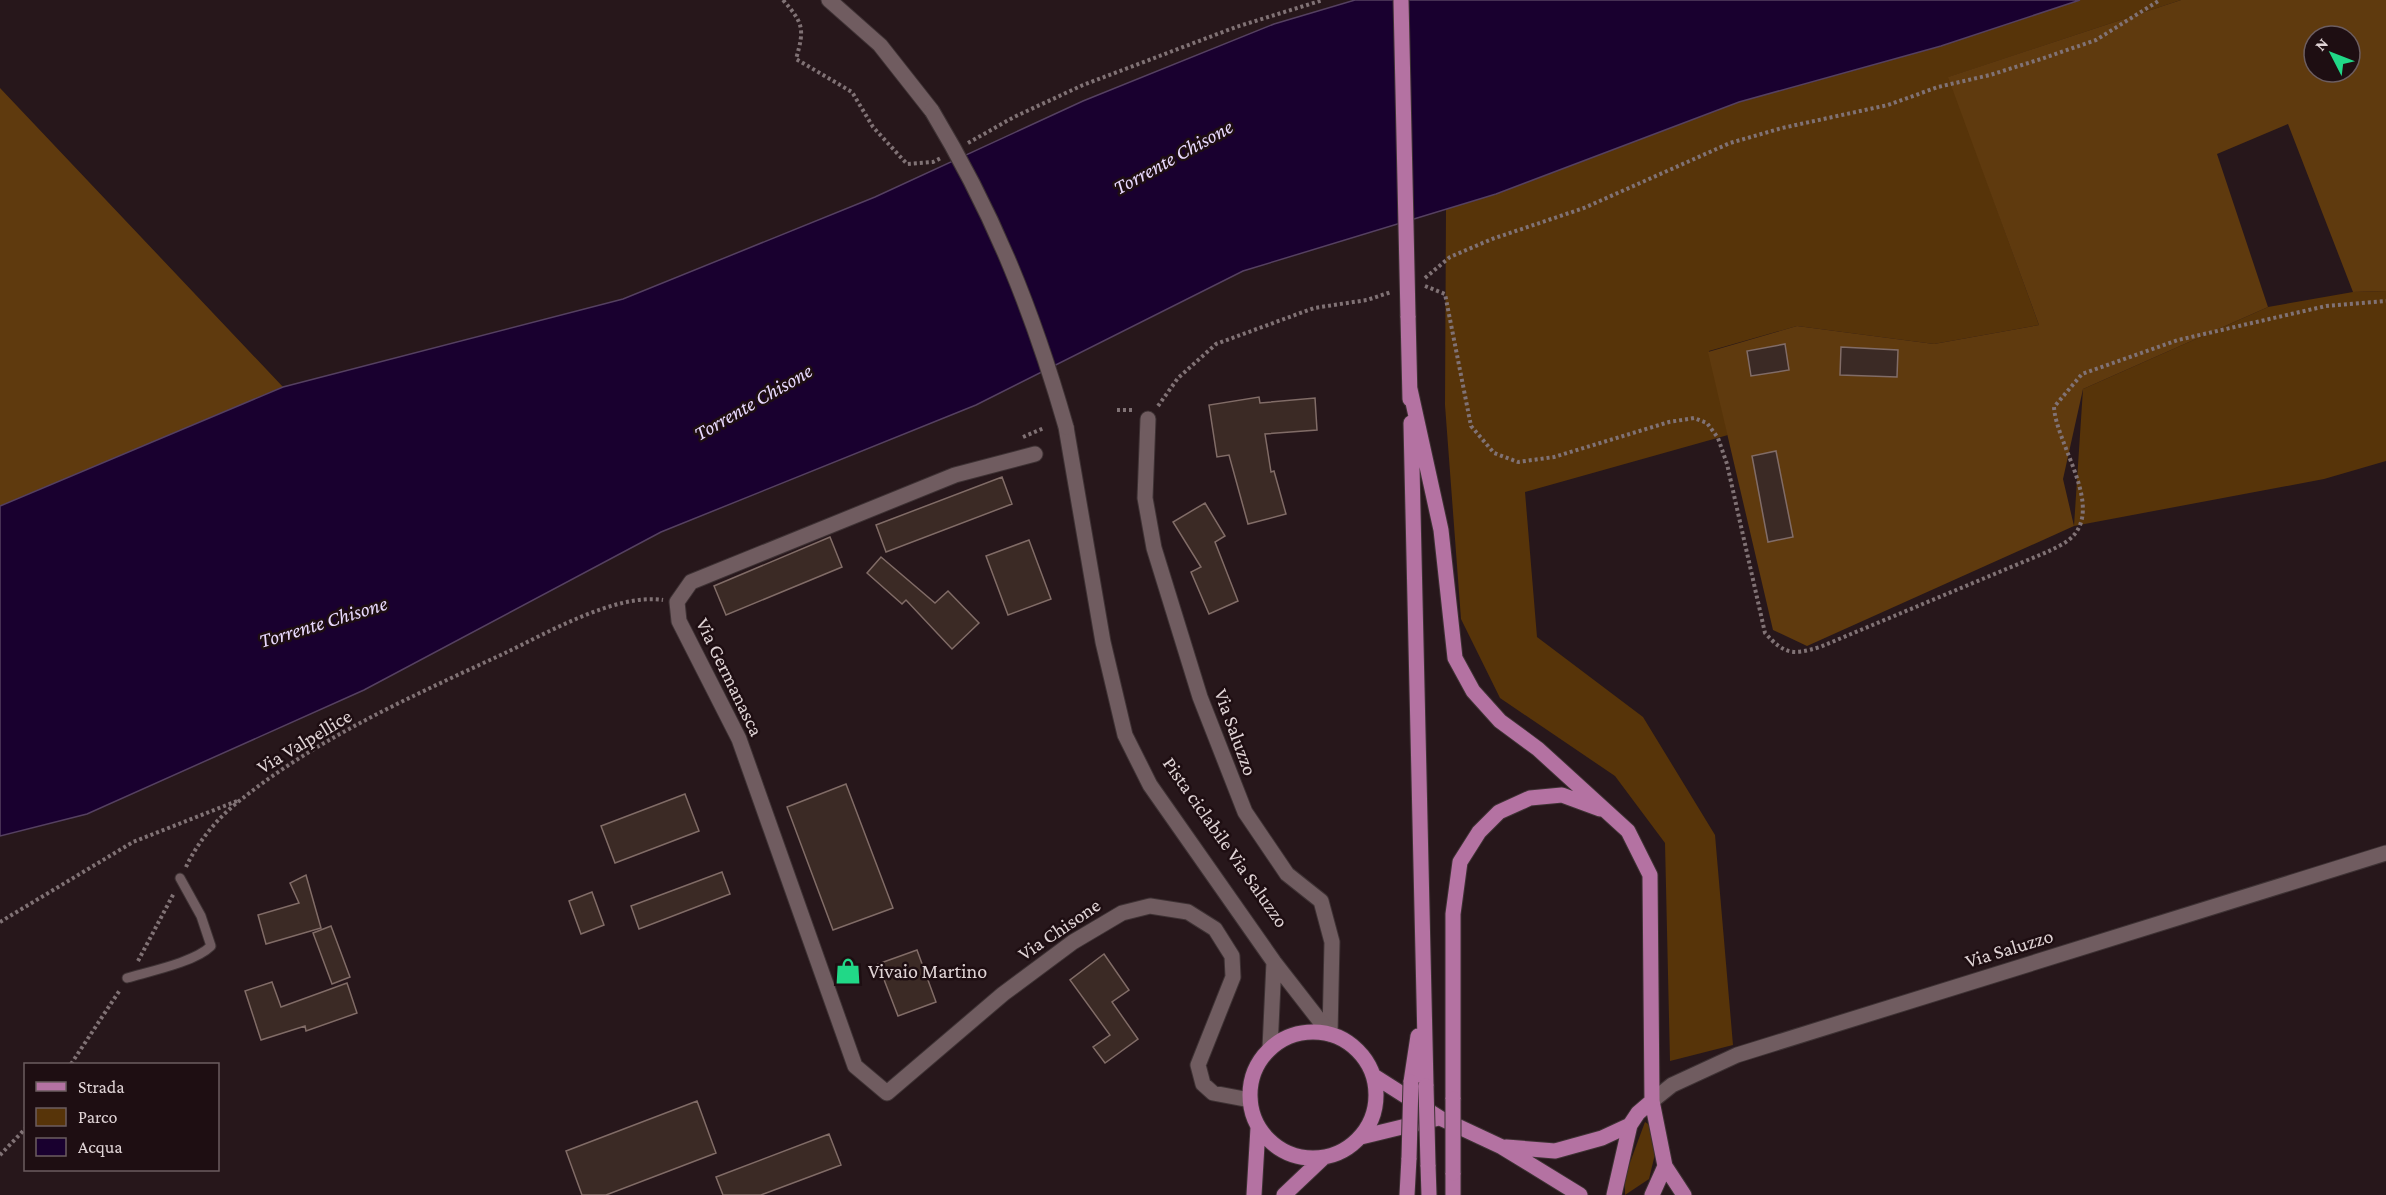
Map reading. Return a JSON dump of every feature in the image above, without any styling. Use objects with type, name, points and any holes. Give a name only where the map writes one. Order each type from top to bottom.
[{"type":"main road","points":[[1401,0],[1429,1195]]},
{"type":"main road","points":[[1410,389],[1441,530],[1455,658],[1473,691],[1500,721],[1538,749],[1628,831],[1650,875],[1652,1101],[1665,1166],[1684,1195]]},
{"type":"main road","points":[[1453,1195],[1453,914],[1460,862],[1479,832],[1499,812],[1530,798],[1562,795],[1610,813]]},
{"type":"main road","points":[[1407,1195],[1411,1082],[1424,997]]},
{"type":"main road","points":[[1254,1195],[1258,1128],[1250,1100],[1251,1081],[1258,1063],[1270,1048],[1288,1037],[1309,1032],[1330,1034],[1349,1043],[1357,1050],[1374,1076],[1376,1098],[1372,1119],[1360,1137],[1344,1151],[1323,1158],[1304,1158],[1286,1153],[1270,1142],[1258,1128]]},
{"type":"main road","points":[[1374,1076],[1440,1118],[1502,1147],[1580,1195]]},
{"type":"main road","points":[[1614,1195],[1630,1125],[1638,1113],[1652,1101]]},
{"type":"main road","points":[[1360,1137],[1440,1118]]},
{"type":"main road","points":[[1502,1147],[1555,1150],[1602,1138],[1630,1125]]},
{"type":"main road","points":[[1284,1195],[1323,1158]]},
{"type":"main road","points":[[1652,1195],[1665,1166]]},
{"type":"street","points":[[828,0],[880,45],[932,111],[968,171],[995,227],[1031,314],[1066,427],[1103,642],[1125,735],[1150,785],[1274,962],[1330,1034]]},
{"type":"street","name":"Via Saluzzo","points":[[1148,419],[1144,498],[1154,548],[1200,697],[1245,812],[1263,843],[1287,874],[1321,901],[1332,942],[1330,1034]]},
{"type":"street","name":"Via Germanasca","points":[[886,1093],[855,1066],[739,739],[679,621],[677,602],[691,582],[955,475],[1035,454]]},
{"type":"street","name":"Via Saluzzo","points":[[1652,1101],[1671,1085],[1737,1054],[2386,853]]},
{"type":"street","name":"Via Chisone","points":[[886,1093],[1003,994],[1073,942],[1122,913],[1150,906],[1188,912],[1215,929],[1232,956],[1233,976],[1198,1065],[1203,1084],[1213,1093],[1250,1100]]},
{"type":"street","points":[[1270,1048],[1274,962]]},
{"type":"lane","points":[[128,978],[195,956],[211,946],[201,916],[180,878]]},
{"type":"path","points":[[783,0],[800,19],[801,43],[796,59],[852,92],[873,127],[907,164],[933,162],[943,157]]},
{"type":"path","points":[[964,145],[1014,117],[1083,85],[1236,27],[1323,0]]},
{"type":"path","points":[[2160,0],[2096,40],[1990,75],[1938,87],[1888,105],[1782,128],[1730,143],[1584,208],[1492,239],[1450,257],[1418,284],[1445,294],[1472,426],[1494,453],[1518,462],[1554,457],[1669,422],[1694,418],[1707,423],[1718,438],[1727,464],[1765,633],[1776,645],[1797,654],[1820,647],[2067,542],[2076,532],[2083,508],[2054,406],[2082,374],[2178,339],[2241,323],[2326,306],[2386,301]]},
{"type":"path","points":[[1148,419],[1178,378],[1216,344],[1314,308],[1367,300],[1398,290]]},
{"type":"path","name":"Via Valpellice","points":[[72,1063],[128,978],[194,849],[241,799],[326,742],[518,647],[631,600],[654,598],[677,602]]},
{"type":"path","points":[[0,922],[133,843],[241,799]]},
{"type":"path","points":[[0,1155],[24,1130]]},
{"type":"green space","points":[[2080,0],[2181,0],[1949,77],[2039,325],[1934,344],[1797,326],[1709,351],[1728,435],[1525,492],[1537,637],[1643,717],[1715,835],[1733,1045],[1670,1061],[1665,843],[1615,776],[1500,698],[1461,619],[1445,405],[1446,209],[1496,194],[1739,102],[1941,46]]},
{"type":"green space","points":[[2386,291],[2386,461],[2324,479],[2074,526],[2083,389],[2268,307],[2353,292]]},
{"type":"green space","points":[[1645,1122],[1651,1126],[1656,1150],[1649,1179],[1625,1195],[1625,1176]]},
{"type":"shaded area","points":[[2181,0],[2386,0],[2386,291],[2353,292],[2288,124],[2217,154],[2268,307],[2083,389],[2063,479],[2074,526],[1807,646],[1773,630],[1708,352],[1797,326],[1934,344],[2039,325],[1948,77]]},
{"type":"shaded area","points":[[0,88],[283,387],[0,506]]},
{"type":"water","name":"Torrente Chisone","points":[[1355,0],[2080,0],[1941,46],[1739,102],[1496,194],[1243,271],[976,405],[661,532],[364,690],[87,814],[0,836],[0,506],[283,387],[623,299],[875,197],[1083,101],[1274,24]]},
{"type":"building","points":[[1785,344],[1789,370],[1751,376],[1747,351]]},
{"type":"building","points":[[1841,347],[1898,350],[1897,377],[1840,375]]},
{"type":"building","points":[[1259,397],[1260,403],[1315,398],[1317,430],[1265,434],[1271,472],[1274,471],[1286,514],[1248,524],[1229,455],[1217,457],[1209,405]]},
{"type":"building","points":[[1776,451],[1793,537],[1768,542],[1752,456]]},
{"type":"building","points":[[1002,477],[1012,504],[886,552],[876,525]]},
{"type":"building","points":[[1205,503],[1225,536],[1215,542],[1238,601],[1209,614],[1191,572],[1201,567],[1173,522]]},
{"type":"building","points":[[830,537],[842,567],[726,615],[714,586]]},
{"type":"building","points":[[1029,540],[1051,599],[1008,615],[986,556]]},
{"type":"building","points":[[881,557],[935,603],[948,591],[979,623],[952,649],[906,600],[902,604],[867,573]]},
{"type":"building","points":[[846,784],[893,908],[833,930],[787,807]]},
{"type":"building","points":[[685,794],[699,831],[615,863],[601,826]]},
{"type":"building","points":[[722,872],[730,894],[639,929],[631,906]]},
{"type":"building","points":[[306,875],[321,928],[266,944],[258,915],[299,903],[290,883]]},
{"type":"building","points":[[592,892],[604,925],[581,934],[569,901]]},
{"type":"building","points":[[331,926],[350,977],[332,984],[313,933]]},
{"type":"building","points":[[917,950],[936,1002],[898,1016],[878,964]]},
{"type":"building","points":[[1104,954],[1129,990],[1112,1002],[1138,1039],[1105,1063],[1093,1047],[1110,1035],[1070,980]]},
{"type":"building","points":[[272,982],[281,1007],[347,983],[357,1013],[306,1031],[305,1026],[261,1040],[245,991]]},
{"type":"building","points":[[697,1101],[716,1153],[606,1195],[582,1195],[566,1151]]},
{"type":"building","points":[[829,1134],[841,1165],[761,1195],[723,1195],[716,1177]]},
{"type":"place","name":"Vivaio Martino","points":[[848,971]]}]
